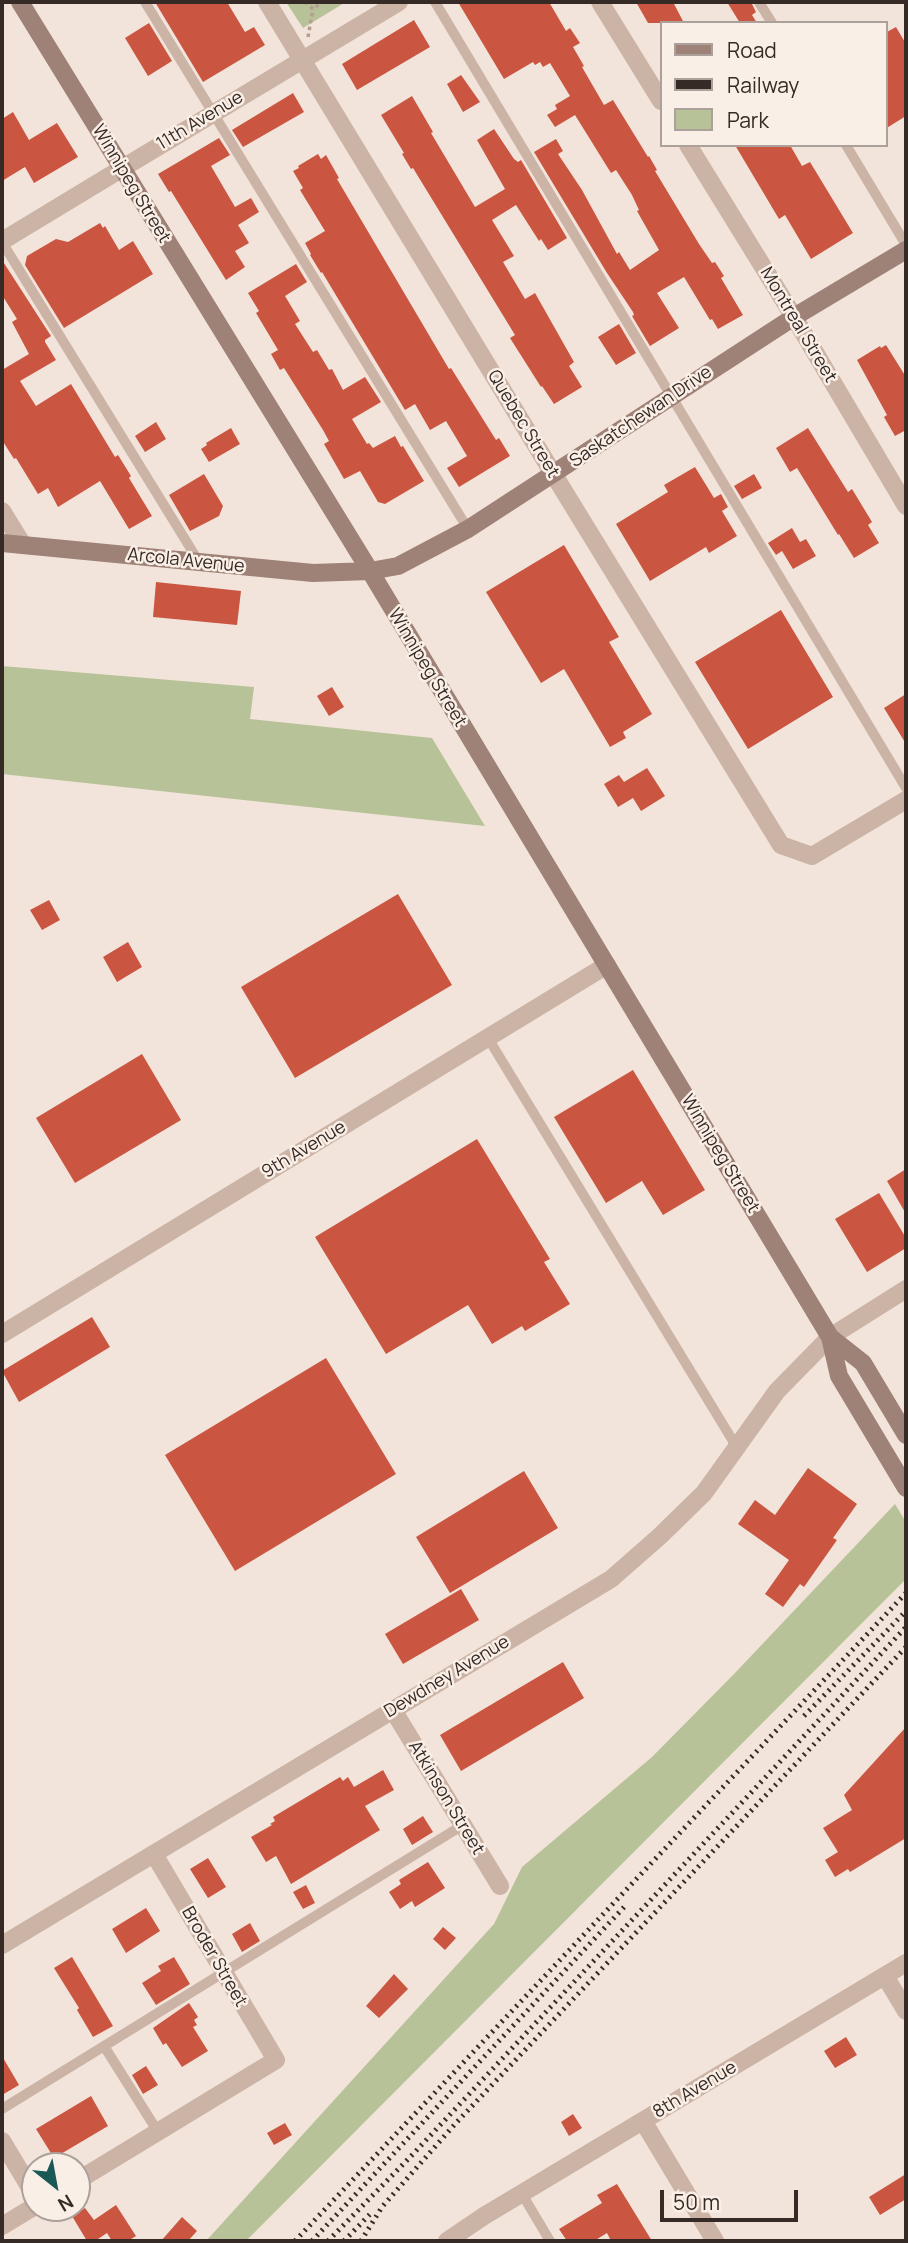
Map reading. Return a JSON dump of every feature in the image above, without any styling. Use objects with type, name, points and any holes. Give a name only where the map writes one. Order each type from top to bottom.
[{"type":"main road","name":"Winnipeg Street","points":[[20,2],[370,571],[830,1337],[839,1376],[906,1488]]},
{"type":"main road","name":"Saskatchewan Drive","points":[[370,571],[398,566],[468,529],[794,317],[906,250]]},
{"type":"main road","name":"Arcola Avenue","points":[[2,543],[313,573],[370,571]]},
{"type":"main road","name":"Winnipeg Street","points":[[830,1337],[863,1363],[906,1435]]},
{"type":"street","name":"Quebec Street","points":[[267,2],[781,845],[812,856],[906,800]]},
{"type":"street","name":"11th Avenue","points":[[2,242],[399,2]]},
{"type":"street","points":[[600,2],[660,99]]},
{"type":"street","name":"Montreal Street","points":[[689,147],[906,506]]},
{"type":"street","points":[[2,511],[23,545]]},
{"type":"street","name":"9th Avenue","points":[[2,1334],[607,965]]},
{"type":"street","name":"Dewdney Avenue","points":[[2,1945],[611,1579],[704,1493],[777,1391],[830,1337],[906,1289]]},
{"type":"street","name":"Atkinson Street","points":[[393,1710],[500,1886]]},
{"type":"street","name":"Broder Street","points":[[154,1854],[276,2060],[158,2132]]},
{"type":"street","name":"8th Avenue","points":[[447,2241],[484,2216],[906,1964]]},
{"type":"street","points":[[885,1976],[906,2011]]},
{"type":"street","points":[[643,2121],[715,2241]]},
{"type":"street","points":[[91,2173],[158,2132]]},
{"type":"street","points":[[2,2141],[21,2173]]},
{"type":"street","points":[[2,2226],[21,2214]]},
{"type":"lane","points":[[145,2],[468,529]]},
{"type":"lane","points":[[435,2],[906,788]]},
{"type":"lane","points":[[760,2],[771,21]]},
{"type":"lane","points":[[847,147],[906,245]]},
{"type":"lane","points":[[2,242],[199,562]]},
{"type":"lane","points":[[488,1038],[736,1446]]},
{"type":"lane","points":[[2,2109],[463,1825]]},
{"type":"lane","points":[[104,2046],[158,2132]]},
{"type":"lane","points":[[522,2194],[550,2241]]},
{"type":"path","points":[[305,2],[313,9],[322,2]]},
{"type":"green space","points":[[286,2],[346,2],[303,28]]},
{"type":"green space","points":[[2,666],[254,687],[250,719],[432,738],[485,826],[2,774]]},
{"type":"green space","points":[[895,1504],[906,1522],[906,1579],[246,2241],[206,2241],[494,1924],[522,1867],[652,1757]]},
{"type":"building","points":[[155,2],[227,2],[245,32],[254,27],[265,45],[203,82]]},
{"type":"building","points":[[458,2],[549,2],[566,31],[570,28],[580,43],[573,47],[604,105],[613,100],[649,156],[657,170],[655,171],[699,244],[724,276],[721,278],[743,315],[718,329],[684,277],[657,293],[679,328],[650,346],[632,316],[633,312],[534,152],[556,139],[563,151],[558,154],[582,190],[617,254],[619,252],[630,270],[659,250],[637,211],[639,210],[632,195],[616,170],[611,173],[575,115],[555,127],[547,115],[557,109],[555,105],[570,96],[550,63],[543,67],[540,62],[535,65],[533,62],[504,79]]},
{"type":"building","points":[[636,2],[673,2],[683,21],[660,21],[648,23]]},
{"type":"building","points":[[727,2],[751,2],[756,12],[752,15],[756,21],[739,21]]},
{"type":"building","points":[[414,20],[430,47],[357,90],[342,64]]},
{"type":"building","points":[[149,23],[172,61],[148,76],[125,38]]},
{"type":"building","points":[[896,27],[906,44],[906,116],[887,128],[887,32]]},
{"type":"building","points":[[461,75],[480,102],[463,112],[447,84]]},
{"type":"building","points":[[293,93],[304,112],[243,147],[232,130]]},
{"type":"building","points":[[412,96],[475,207],[505,189],[477,140],[494,129],[514,159],[518,162],[521,160],[567,238],[548,250],[541,239],[539,241],[516,205],[492,220],[514,256],[503,262],[525,299],[535,293],[574,362],[569,366],[582,387],[554,404],[510,338],[515,335],[413,168],[411,169],[381,115]]},
{"type":"building","points":[[13,112],[29,140],[57,123],[78,157],[34,183],[25,167],[2,181],[2,119]]},
{"type":"building","points":[[219,138],[230,155],[211,166],[235,207],[251,198],[259,212],[238,225],[249,243],[235,251],[245,267],[226,280],[158,174]]},
{"type":"building","points":[[736,147],[791,147],[802,166],[810,162],[853,233],[811,259],[785,215],[779,219]]},
{"type":"building","points":[[318,154],[321,159],[326,155],[339,178],[337,179],[449,369],[451,368],[496,440],[499,438],[510,456],[459,487],[447,468],[467,456],[446,421],[430,430],[415,404],[405,410],[310,255],[305,243],[325,231],[300,190],[303,188],[293,171]]},
{"type":"building","points":[[100,223],[103,228],[105,226],[119,250],[133,241],[153,274],[64,328],[25,265],[27,256],[56,239],[68,242]]},
{"type":"building","points":[[2,260],[51,336],[45,342],[56,360],[20,381],[36,406],[71,384],[115,457],[118,455],[131,476],[129,478],[152,516],[129,529],[100,481],[58,507],[48,488],[38,494],[2,440],[2,370],[29,354],[12,322],[17,319],[2,295]]},
{"type":"building","points":[[296,264],[307,282],[285,296],[300,321],[295,324],[313,352],[317,350],[329,370],[332,369],[343,390],[365,377],[381,402],[352,419],[367,444],[373,448],[395,436],[424,481],[385,504],[378,502],[360,471],[344,479],[324,444],[329,441],[323,430],[284,368],[280,370],[271,354],[278,350],[256,313],[259,311],[248,293]]},
{"type":"building","points":[[619,324],[636,353],[616,365],[598,337]]},
{"type":"building","points":[[886,345],[906,377],[906,430],[895,436],[884,417],[887,415],[857,360]]},
{"type":"building","points":[[156,422],[166,439],[145,452],[135,436]]},
{"type":"building","points":[[231,428],[240,444],[209,462],[201,449]]},
{"type":"building","points":[[808,428],[848,492],[852,489],[872,522],[868,525],[879,543],[854,558],[797,468],[790,472],[776,448]]},
{"type":"building","points":[[695,467],[714,498],[721,494],[728,507],[722,511],[737,536],[709,553],[706,547],[650,581],[616,524],[668,492],[664,485]]},
{"type":"building","points":[[204,474],[223,506],[219,516],[190,531],[169,495]]},
{"type":"building","points":[[754,474],[762,488],[742,499],[734,486]]},
{"type":"building","points":[[792,528],[800,542],[806,539],[816,556],[793,569],[782,551],[776,555],[768,543]]},
{"type":"building","points":[[564,545],[619,637],[609,642],[652,714],[623,732],[626,738],[610,747],[564,669],[541,683],[486,592]]},
{"type":"building","points":[[156,582],[241,591],[237,625],[153,617]]},
{"type":"building","points":[[781,610],[833,697],[748,749],[695,662]]},
{"type":"building","points":[[332,687],[344,707],[329,716],[317,696]]},
{"type":"building","points":[[906,694],[906,744],[884,708]]},
{"type":"building","points":[[647,768],[665,796],[641,811],[633,798],[618,807],[604,784],[619,775],[624,782]]},
{"type":"building","points":[[398,894],[452,985],[295,1078],[241,987]]},
{"type":"building","points":[[49,900],[60,920],[42,930],[30,910]]},
{"type":"building","points":[[128,942],[142,967],[117,982],[103,957]]},
{"type":"building","points":[[142,1054],[181,1120],[75,1183],[36,1118]]},
{"type":"building","points":[[633,1070],[705,1190],[663,1215],[642,1181],[606,1203],[554,1117]]},
{"type":"building","points":[[477,1139],[550,1259],[544,1262],[570,1304],[525,1331],[522,1326],[492,1344],[468,1305],[386,1354],[315,1237]]},
{"type":"building","points":[[906,1169],[906,1214],[887,1181]]},
{"type":"building","points":[[879,1193],[906,1238],[906,1248],[867,1272],[835,1219]]},
{"type":"building","points":[[92,1317],[110,1347],[19,1402],[2,1371]]},
{"type":"building","points":[[326,1358],[396,1474],[235,1571],[165,1455]]},
{"type":"building","points":[[808,1468],[857,1504],[833,1538],[837,1540],[804,1587],[800,1584],[783,1607],[765,1594],[789,1560],[738,1524],[755,1500],[775,1515]]},
{"type":"building","points":[[524,1471],[558,1528],[450,1593],[416,1537]]},
{"type":"building","points":[[461,1589],[479,1620],[403,1664],[385,1634]]},
{"type":"building","points":[[563,1662],[584,1698],[461,1771],[440,1735]]},
{"type":"building","points":[[906,1727],[906,1838],[850,1872],[848,1869],[835,1877],[825,1860],[838,1852],[823,1828],[852,1810],[844,1795]]},
{"type":"building","points":[[383,1770],[394,1790],[365,1806],[380,1830],[291,1884],[276,1856],[266,1862],[251,1837],[272,1825],[270,1824],[275,1821],[273,1817],[340,1777],[343,1781],[348,1777],[354,1787]]},
{"type":"building","points":[[423,1816],[433,1832],[412,1845],[403,1829]]},
{"type":"building","points":[[208,1858],[226,1887],[208,1898],[190,1869]]},
{"type":"building","points":[[428,1862],[445,1888],[415,1907],[412,1901],[400,1909],[389,1892],[401,1884],[399,1880]]},
{"type":"building","points":[[306,1885],[315,1903],[303,1909],[293,1892]]},
{"type":"building","points":[[146,1908],[160,1931],[126,1953],[112,1929]]},
{"type":"building","points":[[250,1923],[260,1941],[242,1952],[232,1934]]},
{"type":"building","points":[[443,1927],[456,1938],[445,1950],[433,1939]]},
{"type":"building","points":[[72,1957],[113,2026],[93,2037],[54,1968]]},
{"type":"building","points":[[174,1957],[190,1984],[156,2005],[142,1983],[161,1971],[158,1966]]},
{"type":"building","points":[[394,1974],[408,1989],[379,2018],[366,2006]]},
{"type":"building","points":[[189,2003],[198,2017],[194,2020],[197,2025],[193,2027],[208,2051],[182,2067],[166,2043],[163,2045],[153,2028]]},
{"type":"building","points":[[846,2037],[857,2055],[835,2068],[824,2051]]},
{"type":"building","points":[[2,2056],[19,2085],[2,2095]]},
{"type":"building","points":[[146,2066],[158,2085],[143,2094],[132,2075]]},
{"type":"building","points":[[91,2096],[108,2126],[64,2152],[50,2152],[36,2129]]},
{"type":"building","points":[[573,2114],[582,2128],[569,2136],[561,2122]]},
{"type":"building","points":[[285,2123],[292,2135],[274,2145],[267,2133]]},
{"type":"building","points":[[906,2174],[906,2199],[880,2215],[869,2197]]},
{"type":"building","points":[[617,2184],[652,2241],[611,2241],[607,2233],[594,2241],[567,2241],[559,2229],[602,2203],[597,2195]]},
{"type":"building","points":[[116,2205],[136,2236],[128,2241],[112,2241],[107,2233],[95,2241],[87,2241],[76,2222],[91,2222],[91,2216],[94,2220]]},
{"type":"building","points":[[182,2217],[197,2231],[188,2241],[161,2241]]},
{"type":"railway","points":[[295,2241],[906,1593]]},
{"type":"railway","points":[[804,1716],[906,1611]]},
{"type":"railway","points":[[328,2241],[414,2153],[906,1627]]},
{"type":"railway","points":[[361,2241],[382,2207],[456,2123],[906,1647]]},
{"type":"railway","points":[[312,2241],[626,1905]]},
{"type":"railway","points":[[344,2241],[373,2211]]}]
